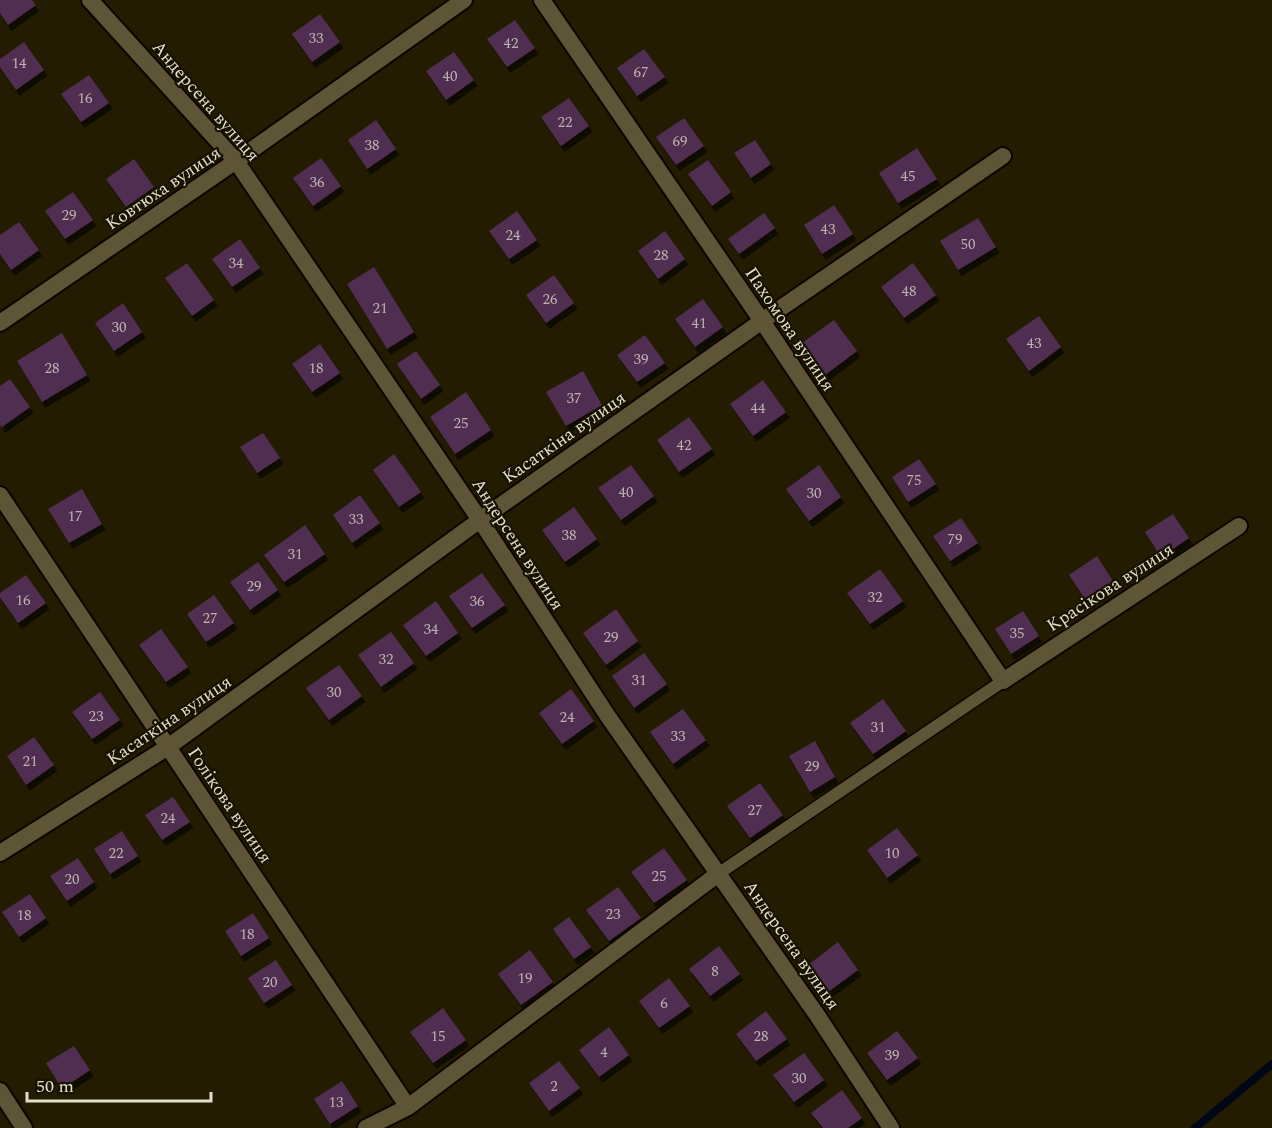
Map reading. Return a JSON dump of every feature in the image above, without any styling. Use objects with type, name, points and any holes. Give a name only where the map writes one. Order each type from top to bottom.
[{"type":"street","name":"Андерсена вулиця","points":[[90,0],[236,161],[480,520],[607,715],[817,1015],[891,1128]]},
{"type":"street","name":"Ковтюха вулиця","points":[[0,323],[236,161],[464,0]]},
{"type":"street","name":"Пахомова вулиця","points":[[542,0],[762,321],[1003,681]]},
{"type":"street","name":"Касаткіна вулиця","points":[[0,853],[168,747],[480,520],[762,321],[1003,156]]},
{"type":"street","name":"Голікова вулиця","points":[[0,495],[408,1107]]},
{"type":"street","name":"Красікова вулиця","points":[[1003,681],[1239,526]]},
{"type":"street","points":[[366,1128],[408,1107],[718,874]]},
{"type":"street","points":[[0,1091],[24,1128]]},
{"type":"lane","points":[[718,874],[1003,681]]},
{"type":"building","points":[[0,0],[32,0],[36,5],[8,25],[0,13]]},
{"type":"building","points":[[320,14],[340,42],[312,62],[292,34]]},
{"type":"building","points":[[515,20],[535,48],[507,67],[487,39]]},
{"type":"building","points":[[24,42],[44,70],[16,90],[0,67],[0,59]]},
{"type":"building","points":[[644,49],[665,77],[637,96],[617,68]]},
{"type":"building","points":[[454,52],[474,80],[446,100],[426,71]]},
{"type":"building","points":[[89,75],[109,103],[81,122],[61,94]]},
{"type":"building","points":[[569,98],[589,126],[561,146],[541,117]]},
{"type":"building","points":[[684,118],[704,146],[676,165],[656,137]]},
{"type":"building","points":[[376,120],[396,149],[367,169],[348,140]]},
{"type":"building","points":[[755,140],[771,164],[751,178],[734,153]]},
{"type":"building","points":[[917,148],[937,179],[898,203],[879,173]]},
{"type":"building","points":[[321,158],[341,186],[313,206],[293,178]]},
{"type":"building","points":[[134,159],[154,187],[126,207],[106,179]]},
{"type":"building","points":[[708,160],[731,192],[712,206],[688,174]]},
{"type":"building","points":[[73,192],[93,220],[65,239],[45,211]]},
{"type":"building","points":[[834,205],[853,234],[822,254],[804,225]]},
{"type":"building","points":[[517,211],[537,240],[509,259],[489,231]]},
{"type":"building","points":[[764,213],[775,228],[739,254],[728,239]]},
{"type":"building","points":[[978,218],[996,247],[958,270],[940,241]]},
{"type":"building","points":[[19,222],[39,250],[11,270],[0,254],[0,235]]},
{"type":"building","points":[[665,231],[685,259],[658,279],[638,251]]},
{"type":"building","points":[[240,239],[260,268],[232,287],[212,259]]},
{"type":"building","points":[[187,263],[214,300],[192,316],[165,278]]},
{"type":"building","points":[[913,263],[936,295],[904,318],[881,287]]},
{"type":"building","points":[[374,267],[414,332],[387,349],[347,284]]},
{"type":"building","points":[[554,275],[574,303],[546,323],[526,295]]},
{"type":"building","points":[[703,299],[723,327],[695,347],[675,319]]},
{"type":"building","points":[[123,303],[142,332],[114,351],[95,323]]},
{"type":"building","points":[[1039,316],[1061,347],[1029,371],[1006,339]]},
{"type":"building","points":[[834,320],[857,351],[825,375],[802,343]]},
{"type":"building","points":[[62,333],[87,375],[42,402],[17,361]]},
{"type":"building","points":[[645,335],[665,363],[637,382],[617,355]]},
{"type":"building","points":[[320,344],[340,373],[312,392],[292,364]]},
{"type":"building","points":[[416,351],[440,385],[421,399],[397,364]]},
{"type":"building","points":[[583,371],[602,405],[566,426],[546,392]]},
{"type":"building","points":[[10,379],[30,407],[2,427],[0,425],[0,386]]},
{"type":"building","points":[[763,380],[786,412],[753,436],[730,404]]},
{"type":"building","points":[[466,392],[491,430],[455,454],[430,417]]},
{"type":"building","points":[[689,417],[712,449],[679,472],[657,440]]},
{"type":"building","points":[[263,433],[280,458],[257,473],[240,447]]},
{"type":"building","points":[[394,454],[421,492],[399,507],[373,470]]},
{"type":"building","points":[[919,459],[936,484],[908,502],[892,477]]},
{"type":"building","points":[[631,465],[654,496],[621,520],[598,488]]},
{"type":"building","points":[[819,465],[841,497],[809,521],[786,489]]},
{"type":"building","points":[[82,489],[102,524],[69,543],[48,509]]},
{"type":"building","points":[[360,495],[380,523],[352,543],[333,515]]},
{"type":"building","points":[[574,507],[597,539],[565,562],[542,530]]},
{"type":"building","points":[[1173,514],[1189,538],[1161,557],[1145,532]]},
{"type":"building","points":[[961,518],[978,543],[950,561],[933,536]]},
{"type":"building","points":[[305,525],[325,554],[284,582],[264,555]]},
{"type":"building","points":[[1097,556],[1113,581],[1085,599],[1069,575]]},
{"type":"building","points":[[258,562],[278,590],[250,610],[230,582]]},
{"type":"building","points":[[880,569],[903,601],[870,624],[847,593]]},
{"type":"building","points":[[482,573],[505,605],[472,628],[449,596]]},
{"type":"building","points":[[26,575],[46,603],[18,623],[0,597],[0,593]]},
{"type":"building","points":[[214,595],[234,623],[206,642],[187,614]]},
{"type":"building","points":[[436,601],[458,633],[426,656],[403,625]]},
{"type":"building","points":[[616,609],[638,641],[606,665],[583,633]]},
{"type":"building","points":[[1023,611],[1039,636],[1011,654],[995,629]]},
{"type":"building","points":[[161,629],[188,667],[166,682],[139,645]]},
{"type":"building","points":[[391,632],[414,663],[381,687],[358,655]]},
{"type":"building","points":[[644,653],[667,684],[634,708],[612,676]]},
{"type":"building","points":[[339,665],[362,696],[329,720],[306,688]]},
{"type":"building","points":[[571,689],[594,721],[562,744],[539,713]]},
{"type":"building","points":[[100,692],[120,720],[92,739],[72,712]]},
{"type":"building","points":[[883,699],[906,731],[873,754],[850,723]]},
{"type":"building","points":[[683,709],[706,740],[673,764],[650,732]]},
{"type":"building","points":[[34,737],[54,765],[26,785],[7,756]]},
{"type":"building","points":[[815,741],[835,777],[810,792],[789,756]]},
{"type":"building","points":[[760,783],[783,815],[750,838],[727,806]]},
{"type":"building","points":[[173,797],[190,822],[162,840],[145,815]]},
{"type":"building","points":[[897,828],[918,855],[887,878],[867,850]]},
{"type":"building","points":[[122,831],[138,856],[110,874],[94,849]]},
{"type":"building","points":[[664,848],[687,880],[654,903],[631,872]]},
{"type":"building","points":[[78,858],[94,882],[67,901],[50,876]]},
{"type":"building","points":[[618,887],[641,918],[609,941],[586,910]]},
{"type":"building","points":[[30,894],[46,918],[19,937],[2,912]]},
{"type":"building","points":[[253,913],[269,938],[241,956],[225,931]]},
{"type":"building","points":[[569,917],[591,947],[574,959],[553,929]]},
{"type":"building","points":[[838,942],[858,970],[828,992],[808,965]]},
{"type":"building","points":[[719,946],[740,974],[710,996],[689,969]]},
{"type":"building","points":[[530,950],[553,982],[521,1005],[498,974]]},
{"type":"building","points":[[276,960],[292,985],[264,1003],[248,978]]},
{"type":"building","points":[[669,978],[690,1006],[659,1028],[639,1001]]},
{"type":"building","points":[[443,1008],[466,1040],[433,1063],[410,1032]]},
{"type":"building","points":[[766,1011],[787,1039],[756,1061],[736,1034]]},
{"type":"building","points":[[609,1027],[629,1055],[599,1077],[579,1050]]},
{"type":"building","points":[[897,1031],[918,1058],[887,1080],[867,1053]]},
{"type":"building","points":[[74,1046],[90,1070],[62,1089],[46,1063]]},
{"type":"building","points":[[804,1053],[824,1080],[794,1102],[773,1075]]},
{"type":"building","points":[[559,1061],[580,1088],[549,1111],[529,1083]]},
{"type":"building","points":[[342,1081],[358,1106],[330,1124],[314,1099]]},
{"type":"building","points":[[842,1090],[862,1118],[848,1128],[823,1128],[811,1113]]},
{"type":"waterway","points":[[1195,1128],[1272,1064]]}]
